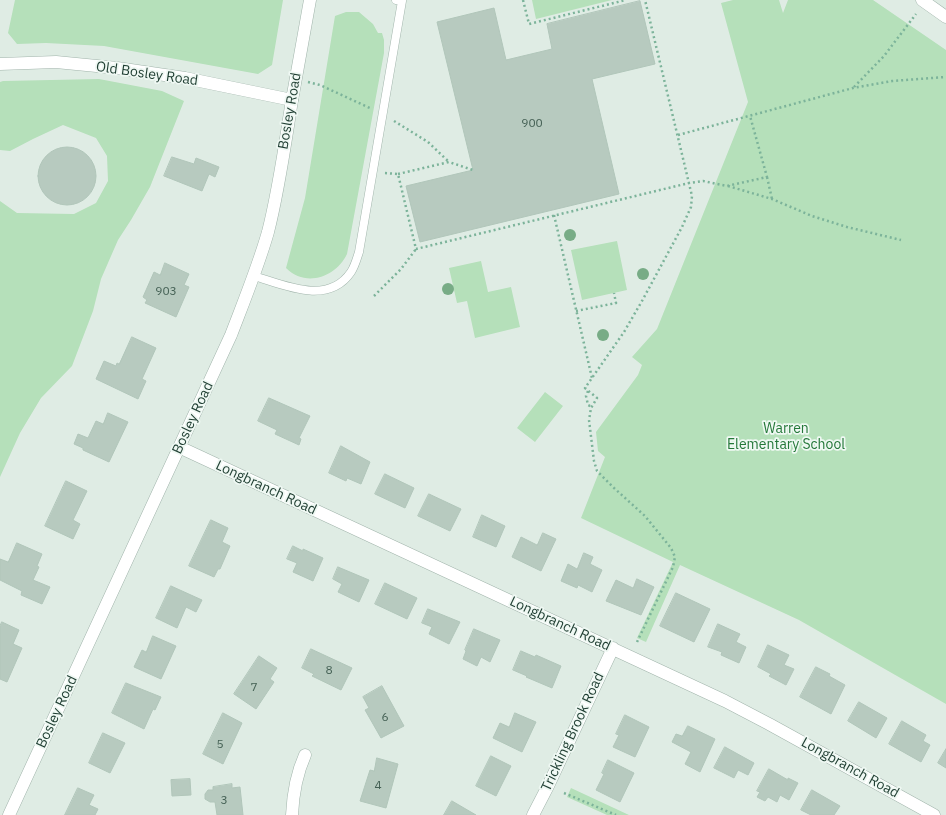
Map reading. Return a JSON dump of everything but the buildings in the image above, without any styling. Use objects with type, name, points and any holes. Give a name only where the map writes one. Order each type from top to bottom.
[{"type":"street","name":"Bosley Road","points":[[9,815],[231,335],[254,276],[268,232],[276,194],[310,0]]},
{"type":"street","points":[[923,1],[946,17]]},
{"type":"street","name":"Old Bosley Road","points":[[0,64],[56,62],[117,68],[184,78],[292,100]]},
{"type":"street","name":"Longbranch Road","points":[[179,447],[725,701],[934,815]]},
{"type":"street","name":"Trickling Brook Road","points":[[533,815],[613,648]]},
{"type":"street","points":[[292,815],[292,795],[297,773],[304,755]]},
{"type":"lane","points":[[254,276],[299,290],[318,292],[341,283],[352,272],[359,252],[402,1],[396,0]]},
{"type":"path","points":[[523,0],[529,24],[626,0]]},
{"type":"path","points":[[637,642],[673,567],[675,557],[671,548],[645,516],[597,471],[594,461],[589,420],[592,407],[597,398],[585,388],[624,332],[682,227],[691,207],[692,196],[644,0]]},
{"type":"path","points":[[853,88],[884,56],[923,1]]},
{"type":"path","points":[[678,135],[853,88],[892,81],[946,77]]},
{"type":"path","points":[[750,116],[772,199]]},
{"type":"path","points":[[373,171],[398,174],[449,162],[473,170]]},
{"type":"path","points":[[398,174],[416,249]]},
{"type":"path","points":[[728,186],[767,176]]},
{"type":"path","points":[[374,296],[401,269],[416,249],[689,183],[703,181],[728,186],[772,199],[819,218],[901,240]]},
{"type":"path","points":[[554,216],[592,378]]},
{"type":"path","points":[[576,312],[616,303],[614,293]]},
{"type":"path","points":[[588,391],[586,396],[588,405],[592,407]]},
{"type":"path","points":[[564,793],[616,815]]},
{"type":"green space","points":[[15,0],[283,0],[272,65],[258,74],[104,46],[46,43],[17,44],[8,33]]},
{"type":"green space","points":[[532,0],[612,0],[536,19]]},
{"type":"green space","name":"Warren Elementary School","points":[[733,0],[779,0],[783,13],[788,0],[873,0],[946,50],[946,704],[799,620],[680,565],[646,642],[637,638],[673,562],[581,518],[605,457],[598,451],[596,432],[638,375],[642,365],[632,357],[657,329],[748,102],[721,3]]},
{"type":"green space","points":[[346,12],[359,12],[373,24],[378,33],[382,33],[384,40],[384,53],[347,254],[336,269],[328,274],[320,277],[302,277],[294,274],[286,268],[305,198],[335,16]]},
{"type":"green space","points":[[99,79],[162,91],[184,101],[150,187],[118,240],[101,279],[93,311],[72,366],[41,398],[20,433],[0,477],[0,201],[17,213],[74,214],[96,203],[108,181],[107,156],[96,138],[63,125],[10,151],[0,150],[0,82]]},
{"type":"green space","points":[[617,241],[627,290],[582,300],[571,250]]},
{"type":"green space","points":[[481,261],[488,292],[511,287],[520,327],[475,338],[467,301],[457,303],[449,268]]},
{"type":"green space","points":[[545,392],[563,406],[535,442],[517,428]]},
{"type":"green space","points":[[571,788],[629,815],[607,815],[567,797]]}]
